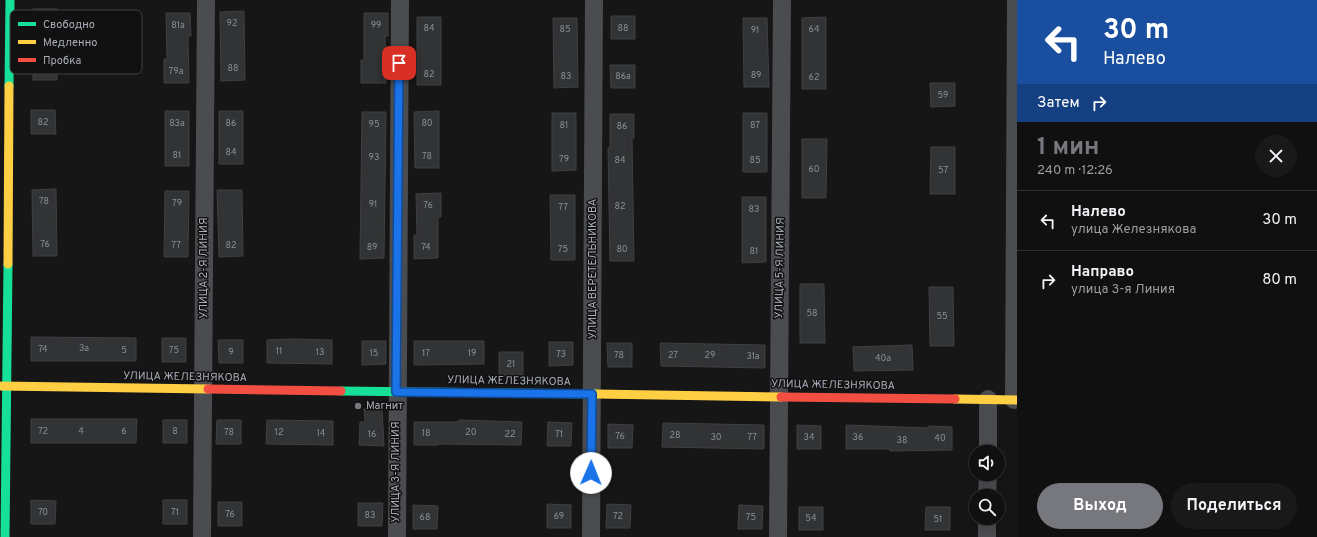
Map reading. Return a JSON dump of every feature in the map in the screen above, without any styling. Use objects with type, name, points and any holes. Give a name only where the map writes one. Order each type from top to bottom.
[{"type":"street","points":[[5,537],[3,386],[10,0]]},
{"type":"street","name":"УЛИЦА 2-Я ЛИНИЯ","points":[[202,537],[206,0]]},
{"type":"street","name":"УЛИЦА 3-Я ЛИНИЯ","points":[[397,537],[396,392],[400,0]]},
{"type":"street","name":"УЛИЦА ВЕРЕТЕЛЬНИКОВА","points":[[591,537],[594,0]]},
{"type":"street","name":"УЛИЦА 5-Я ЛИНИЯ","points":[[778,537],[782,0]]},
{"type":"street","points":[[1016,0],[1016,400]]},
{"type":"street","name":"УЛИЦА ЖЕЛЕЗНЯКОВА","points":[[3,386],[1016,400]]},
{"type":"street","points":[[988,399],[988,445]]},
{"type":"street","points":[[987,525],[987,537]]},
{"type":"building","points":[[33,9],[57,9],[57,10]]},
{"type":"building","points":[[244,11],[245,80],[221,81],[220,12]]},
{"type":"building","points":[[166,13],[190,13],[191,36],[188,36],[189,83],[164,83],[164,59],[167,59]]},
{"type":"building","points":[[364,13],[388,13],[388,36],[385,36],[386,83],[361,83],[361,60],[364,60]]},
{"type":"building","points":[[611,16],[635,16],[635,39],[611,39]]},
{"type":"building","points":[[417,17],[441,17],[441,85],[417,85]]},
{"type":"building","points":[[826,17],[826,89],[802,89],[802,18]]},
{"type":"building","points":[[553,18],[577,18],[578,87],[554,88]]},
{"type":"building","points":[[743,18],[767,18],[769,87],[744,87]]},
{"type":"building","points":[[610,65],[635,65],[635,88],[611,88]]},
{"type":"building","points":[[33,74],[57,74],[57,80],[33,80]]},
{"type":"building","points":[[930,83],[955,83],[955,106],[931,107]]},
{"type":"building","points":[[31,110],[55,110],[56,134],[31,134]]},
{"type":"building","points":[[165,111],[189,111],[189,166],[165,166]]},
{"type":"building","points":[[219,111],[243,111],[243,164],[219,164]]},
{"type":"building","points":[[439,111],[439,168],[415,168],[414,112]]},
{"type":"building","points":[[362,112],[386,112],[384,258],[360,259]]},
{"type":"building","points":[[552,113],[576,113],[576,170],[552,171]]},
{"type":"building","points":[[743,113],[767,113],[767,172],[743,172]]},
{"type":"building","points":[[610,114],[634,114],[634,138],[632,138],[634,261],[610,261],[608,148],[610,148]]},
{"type":"building","points":[[802,139],[827,139],[826,198],[802,198]]},
{"type":"building","points":[[931,147],[955,147],[955,194],[930,194]]},
{"type":"building","points":[[56,189],[57,256],[33,256],[32,190]]},
{"type":"building","points":[[217,190],[242,190],[243,256],[219,257]]},
{"type":"building","points":[[165,191],[189,191],[188,257],[164,257]]},
{"type":"building","points":[[441,193],[441,217],[438,217],[438,258],[414,259],[414,235],[417,235],[416,194]]},
{"type":"building","points":[[550,195],[575,195],[575,260],[551,260]]},
{"type":"building","points":[[742,197],[766,197],[766,262],[742,263]]},
{"type":"building","points":[[800,284],[824,284],[825,343],[800,343]]},
{"type":"building","points":[[929,287],[953,287],[954,346],[930,346]]},
{"type":"building","points":[[31,337],[136,338],[136,361],[31,361]]},
{"type":"building","points":[[162,338],[186,338],[186,362],[162,362]]},
{"type":"building","points":[[218,340],[243,340],[243,363],[219,363]]},
{"type":"building","points":[[267,340],[332,340],[332,364],[267,363]]},
{"type":"building","points":[[362,341],[386,341],[386,364],[362,365]]},
{"type":"building","points":[[414,341],[484,341],[484,364],[414,365]]},
{"type":"building","points":[[549,342],[573,342],[573,365],[549,366]]},
{"type":"building","points":[[607,343],[632,343],[632,367],[608,367]]},
{"type":"building","points":[[660,343],[765,345],[765,368],[661,366]]},
{"type":"building","points":[[912,345],[913,370],[854,371],[853,347]]},
{"type":"building","points":[[499,352],[523,352],[523,375],[499,376]]},
{"type":"building","points":[[382,408],[384,446],[359,445],[360,422],[365,422],[364,409]]},
{"type":"building","points":[[31,419],[137,419],[136,443],[31,443]]},
{"type":"building","points":[[163,420],[187,420],[187,443],[163,443]]},
{"type":"building","points":[[217,420],[241,420],[241,444],[216,444]]},
{"type":"building","points":[[267,420],[333,421],[333,445],[266,444]]},
{"type":"building","points":[[459,420],[522,422],[521,445],[414,445],[414,422],[459,422]]},
{"type":"building","points":[[548,422],[572,423],[571,446],[547,446]]},
{"type":"building","points":[[663,423],[764,425],[764,449],[662,447]]},
{"type":"building","points":[[608,424],[633,425],[632,448],[608,448]]},
{"type":"building","points":[[797,425],[821,426],[821,449],[797,449]]},
{"type":"building","points":[[846,425],[928,428],[928,426],[952,427],[952,450],[890,451],[890,449],[846,449]]},
{"type":"building","points":[[31,500],[56,501],[55,524],[31,524]]},
{"type":"building","points":[[163,500],[187,500],[187,524],[163,524]]},
{"type":"building","points":[[218,502],[242,502],[242,526],[218,526]]},
{"type":"building","points":[[358,503],[383,503],[382,526],[358,526]]},
{"type":"building","points":[[547,504],[571,505],[571,528],[547,528]]},
{"type":"building","points":[[607,504],[631,505],[630,528],[606,528]]},
{"type":"building","points":[[413,505],[438,506],[437,529],[413,529]]},
{"type":"building","points":[[739,505],[763,506],[762,529],[738,529]]},
{"type":"building","points":[[799,507],[823,507],[823,530],[799,530]]},
{"type":"building","points":[[926,507],[950,507],[950,530],[925,530]]},
{"type":"traffic: fast","points":[[9,86],[10,0]]},
{"type":"traffic: fast","points":[[5,537],[8,264]]},
{"type":"traffic: fast","points":[[341,391],[596,394]]},
{"type":"traffic: slow","points":[[8,264],[9,86]]},
{"type":"traffic: slow","points":[[0,386],[208,389]]},
{"type":"traffic: slow","points":[[596,394],[781,397]]},
{"type":"traffic: slow","points":[[955,399],[1017,400]]},
{"type":"traffic: jam","points":[[208,389],[341,391]]},
{"type":"traffic: jam","points":[[781,397],[955,399]]},
{"type":"place","name":"Магнит","points":[[358,406]]},
{"type":"route","points":[[399,63],[396,392],[592,394],[591,473]]}]
